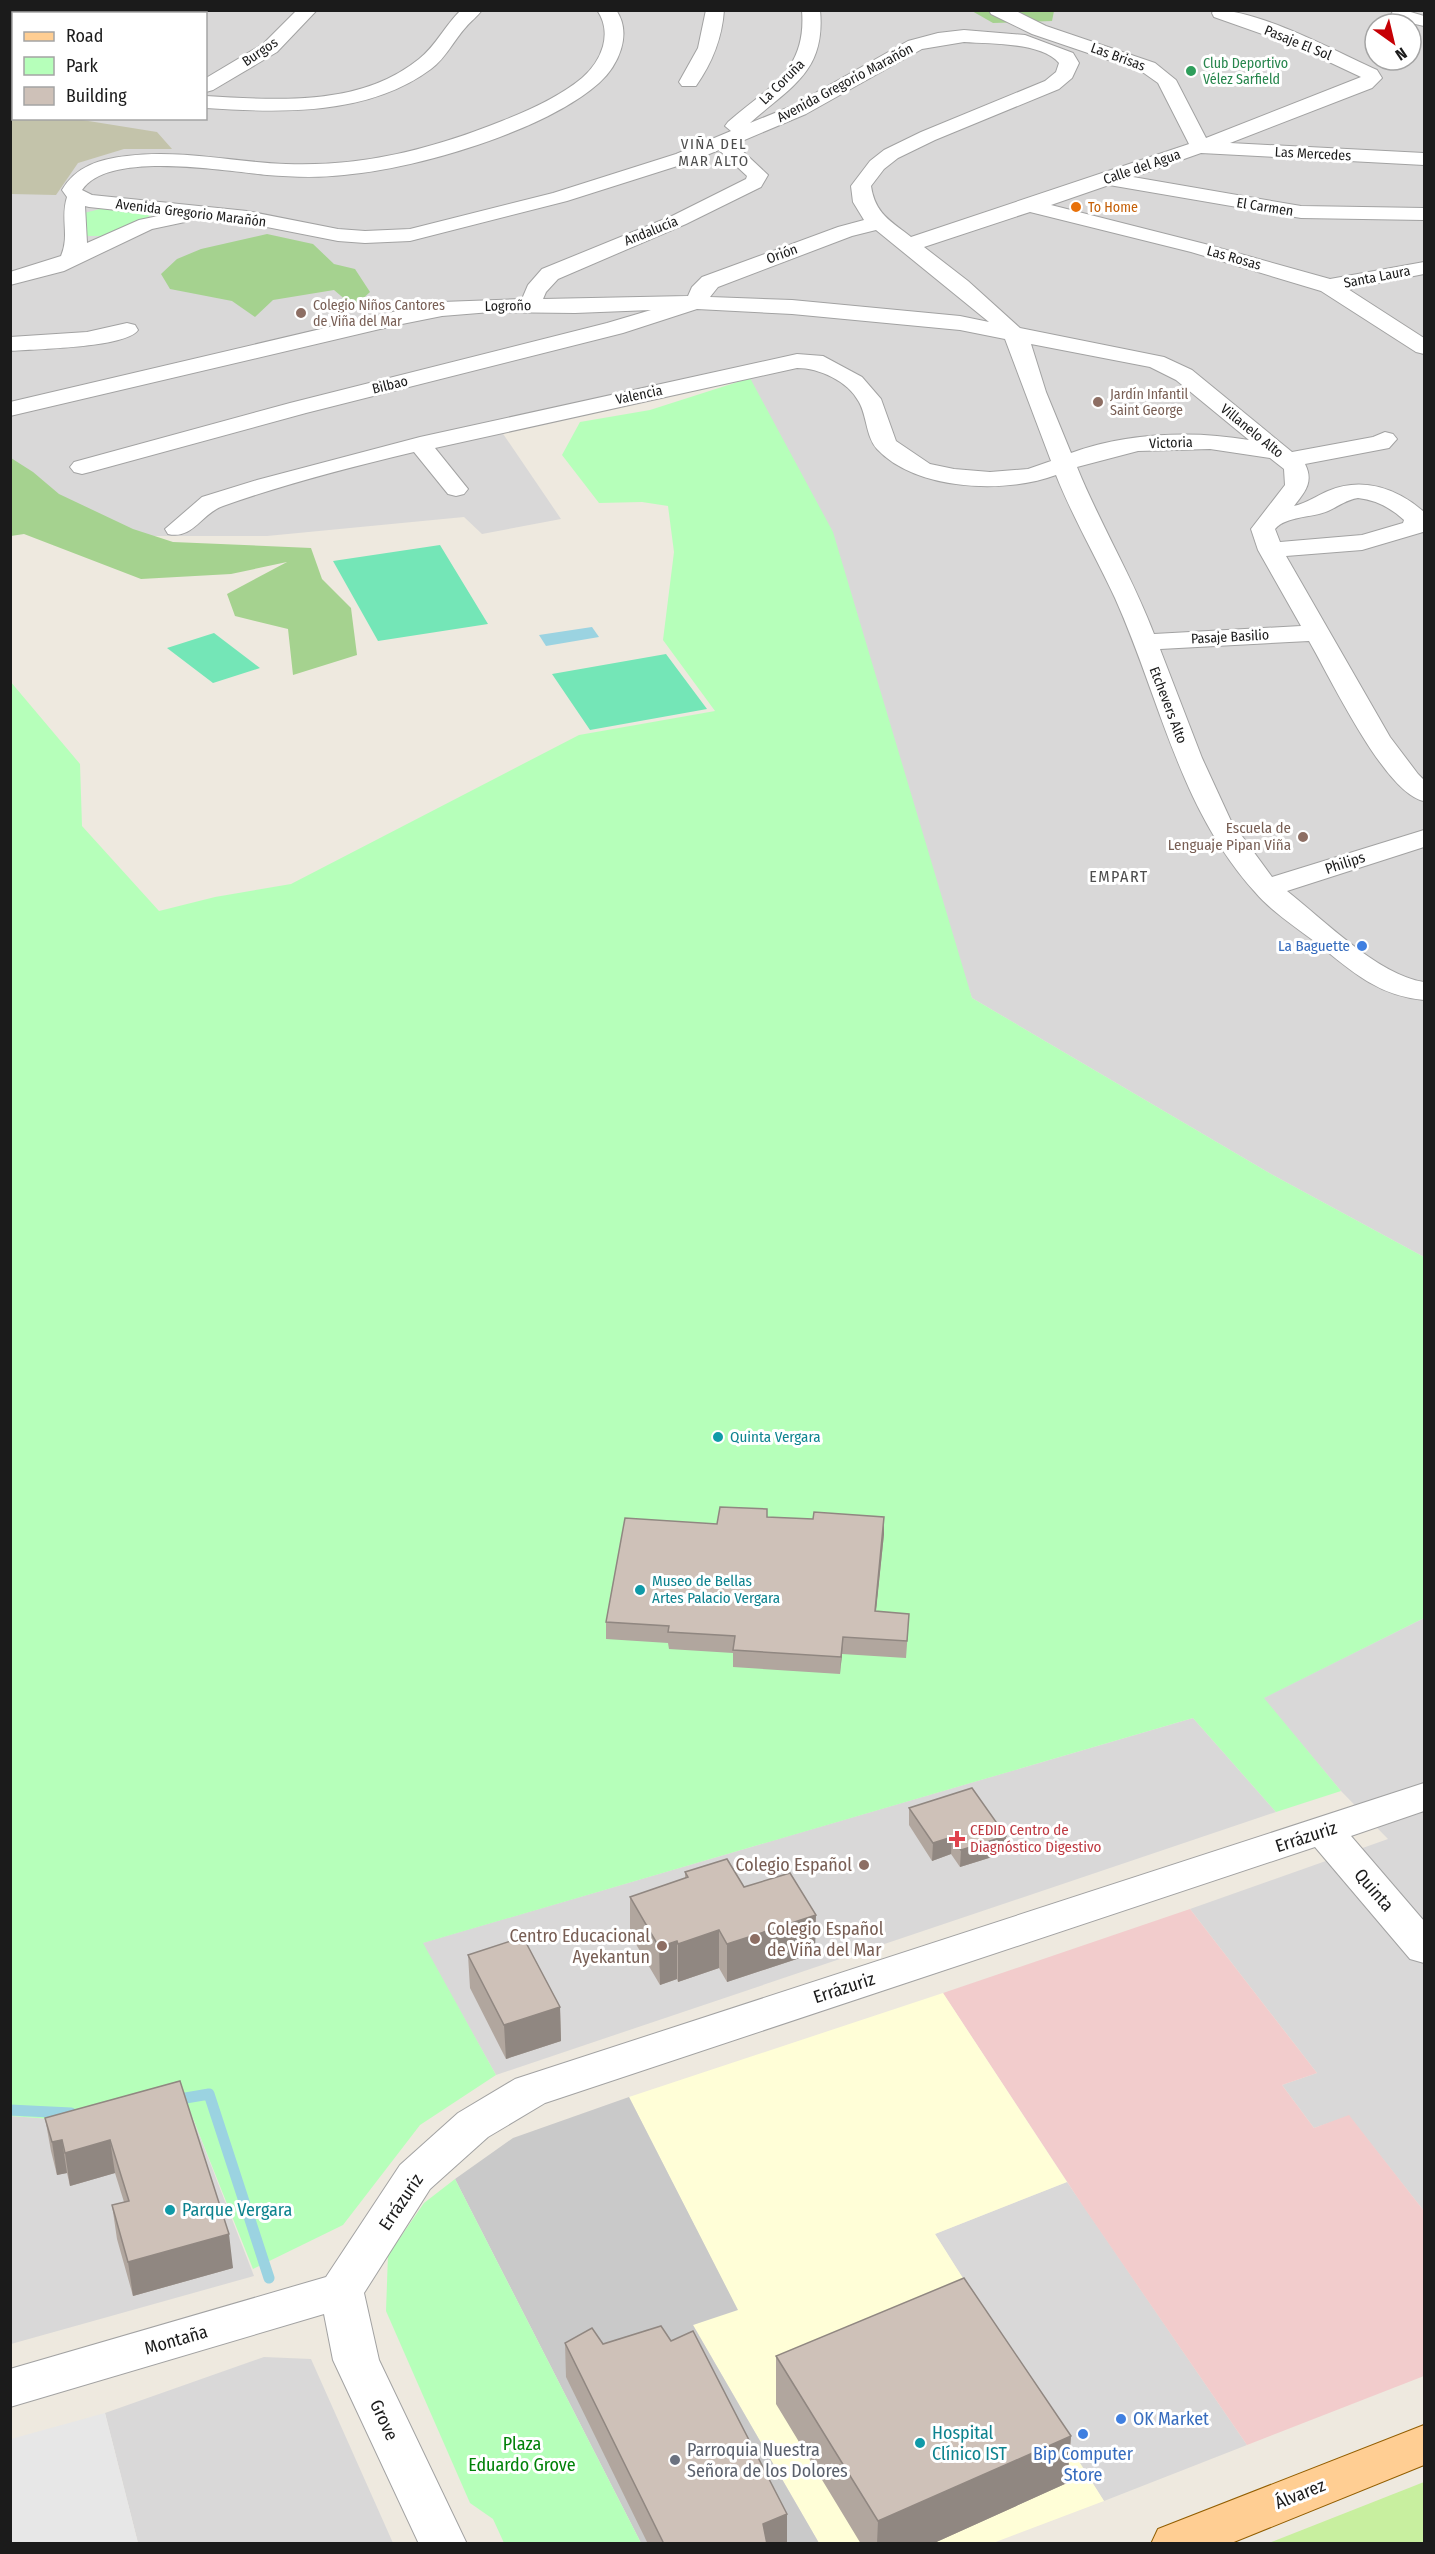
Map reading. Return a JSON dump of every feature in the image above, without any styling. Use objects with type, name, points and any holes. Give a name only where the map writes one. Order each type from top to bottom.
[{"type":"main road","name":"Álvarez","points":[[1175,2544],[1425,2445]]},
{"type":"street","name":"Burgos","points":[[207,85],[270,48],[308,10]]},
{"type":"street","points":[[207,102],[271,105],[322,102],[369,93],[399,81],[428,62],[442,48],[465,16],[473,10]]},
{"type":"street","points":[[70,260],[77,244],[72,190],[76,182],[90,172],[135,161],[154,160],[287,171],[322,171],[364,168],[416,159],[459,146],[553,105],[599,73],[612,50],[615,37],[614,24],[606,10]]},
{"type":"street","points":[[689,82],[708,52],[714,28],[715,10]]},
{"type":"street","name":"La Coruña","points":[[722,141],[737,124],[790,79],[807,58],[815,36],[811,10]]},
{"type":"street","name":"Las Brisas","points":[[998,10],[1039,30],[1148,67],[1166,80],[1201,147]]},
{"type":"street","name":"Pasaje El Sol","points":[[1221,14],[1300,41],[1370,74],[1372,78]]},
{"type":"street","name":"Avenida Gregorio Marañón","points":[[938,39],[934,31],[970,19]]},
{"type":"street","name":"Avenida Gregorio Marañón","points":[[75,204],[115,204],[165,214],[212,213],[247,217],[338,236],[410,235],[560,197],[683,158],[799,110],[915,45],[964,36],[1025,41],[1066,57],[1069,63],[1065,74],[1052,85],[928,136],[891,154],[877,165],[861,186],[862,202],[879,223],[960,285],[1014,334]]},
{"type":"street","name":"Calle del Agua","points":[[907,245],[1201,147],[1317,104],[1365,84],[1372,78]]},
{"type":"street","name":"Andalucía","points":[[530,305],[536,290],[550,274],[679,220],[754,183],[758,175],[722,141]]},
{"type":"street","name":"Las Mercedes","points":[[1201,147],[1425,159]]},
{"type":"street","points":[[683,158],[739,159]]},
{"type":"street","name":"El Carmen","points":[[1107,178],[1301,212],[1425,214]]},
{"type":"street","name":"Las Rosas","points":[[1028,205],[1198,248],[1329,286],[1425,346]]},
{"type":"street","points":[[10,279],[56,266],[165,214]]},
{"type":"street","name":"Orión","points":[[698,302],[700,292],[710,282],[845,231],[879,223]]},
{"type":"street","points":[[77,239],[98,241],[118,237]]},
{"type":"street","name":"Santa Laura","points":[[1329,286],[1424,268]]},
{"type":"street","name":"Logroño","points":[[10,410],[397,318],[442,309],[491,305],[698,302],[792,307],[960,323],[1014,334]]},
{"type":"street","name":"Bilbao","points":[[82,467],[298,408],[615,328],[698,302]]},
{"type":"street","points":[[10,344],[109,335],[127,330]]},
{"type":"street","name":"Villanelo Alto","points":[[1014,334],[1156,362],[1184,375],[1295,466],[1297,486],[1275,517],[1263,529],[1270,550],[1378,739],[1408,780],[1425,793]]},
{"type":"street","name":"Etchevers Alto","points":[[1014,334],[1085,518],[1117,576],[1188,758],[1216,821],[1266,888],[1365,968],[1402,988],[1425,991]]},
{"type":"street","name":"Valencia","points":[[177,529],[211,502],[265,484],[420,444],[797,361],[816,361],[854,382],[870,399],[885,444],[901,457],[922,469],[954,476],[990,479],[1032,476],[1064,464]]},
{"type":"street","points":[[1284,457],[1381,443],[1385,439]]},
{"type":"street","name":"Victoria","points":[[1064,464],[1108,450],[1138,444],[1176,441],[1245,446],[1284,457]]},
{"type":"street","points":[[420,444],[456,489]]},
{"type":"street","points":[[1270,550],[1350,544],[1372,540],[1400,533],[1414,526],[1418,518],[1390,499],[1358,491],[1338,496],[1318,507],[1275,517]]},
{"type":"street","name":"Pasaje Basilio","points":[[1144,642],[1316,633]]},
{"type":"street","name":"Philips","points":[[1266,888],[1425,838]]},
{"type":"street","name":"Errázuriz","points":[[341,2291],[415,2177],[473,2125],[530,2091],[1425,1797]]},
{"type":"street","name":"Quinta","points":[[1324,1831],[1425,1948]]},
{"type":"street","name":"Montaña","points":[[10,2388],[341,2291]]},
{"type":"street","name":"Grove","points":[[341,2291],[356,2360],[443,2544]]},
{"type":"shaded area","points":[[11,11],[1424,11],[1424,1257],[1271,1174],[972,998],[745,366],[495,422],[561,519],[482,534],[464,517],[267,536],[138,536],[11,495]]},
{"type":"shaded area","points":[[11,79],[12,120],[82,120],[157,132],[172,149],[124,149],[78,163],[56,195],[11,194]]},
{"type":"shaded area","points":[[1424,1618],[1424,2211],[1349,2116],[1314,2128],[1282,2085],[1317,2073],[1190,1909],[1388,1839],[1341,1791],[1263,1698]]},
{"type":"shaded area","points":[[1193,1718],[1276,1812],[496,2075],[422,1943]]},
{"type":"shaded area","points":[[1190,1909],[1317,2073],[1282,2085],[1314,2128],[1349,2115],[1424,2211],[1424,2376],[1247,2445],[1085,2209],[943,1993]]},
{"type":"shaded area","points":[[943,1993],[1067,2182],[935,2234],[1104,2501],[993,2543],[819,2543],[693,2325],[737,2309],[629,2097]]},
{"type":"shaded area","points":[[629,2097],[738,2310],[693,2325],[819,2543],[641,2543],[455,2179],[513,2138]]},
{"type":"shaded area","points":[[190,2111],[254,2276],[11,2344],[10,2116],[64,2120]]},
{"type":"shaded area","points":[[1067,2182],[1247,2445],[1104,2501],[935,2234]]},
{"type":"shaded area","points":[[264,2357],[311,2359],[393,2543],[138,2543],[105,2413]]},
{"type":"shaded area","points":[[105,2413],[138,2543],[11,2543],[11,2439]]},
{"type":"green space","points":[[972,11],[1054,11],[1052,21],[993,23]]},
{"type":"green space","points":[[104,208],[155,210],[155,214],[101,236],[87,236],[82,229],[84,213]]},
{"type":"green space","points":[[267,234],[313,244],[334,264],[355,269],[370,292],[354,307],[334,290],[273,300],[255,317],[232,301],[170,289],[161,274],[177,259],[201,249]]},
{"type":"green space","name":"Quinta Vergara","points":[[750,378],[833,532],[972,998],[1271,1174],[1424,1257],[1424,1618],[1264,1698],[1341,1791],[1276,1812],[1193,1718],[423,1943],[496,2075],[420,2125],[343,2225],[253,2269],[190,2111],[64,2120],[11,2116],[10,681],[80,764],[82,826],[159,911],[215,897],[291,884],[579,735],[715,711],[663,640],[674,552],[668,506],[642,502],[599,503],[562,455],[580,422],[650,410]]},
{"type":"green space","points":[[11,458],[33,472],[59,494],[133,529],[173,542],[311,548],[322,579],[351,608],[357,655],[293,675],[288,629],[235,616],[227,594],[287,562],[231,574],[141,579],[24,534],[11,536]]},
{"type":"green space","points":[[440,545],[488,624],[378,641],[333,561]]},
{"type":"green space","points":[[214,633],[260,668],[213,683],[167,648]]},
{"type":"green space","points":[[666,654],[707,709],[590,730],[552,674]]},
{"type":"green space","name":"Plaza Eduardo Grove","points":[[455,2179],[641,2543],[504,2543],[493,2519],[470,2503],[386,2311],[388,2255],[424,2203]]},
{"type":"green space","points":[[1424,2482],[1424,2543],[1269,2543]]},
{"type":"water","points":[[592,627],[599,637],[546,646],[539,635]]},
{"type":"building","points":[[720,1507],[767,1509],[767,1517],[813,1519],[814,1512],[884,1517],[875,1611],[909,1614],[907,1641],[843,1637],[841,1657],[733,1650],[735,1636],[668,1632],[669,1626],[606,1622],[625,1518],[717,1524]]},
{"type":"building","points":[[972,1788],[1006,1836],[961,1850],[952,1837],[933,1843],[909,1808]]},
{"type":"building","points":[[727,1859],[744,1887],[790,1873],[816,1915],[727,1944],[719,1930],[678,1944],[677,1941],[659,1947],[630,1897],[688,1877],[685,1872]]},
{"type":"building","points":[[523,1937],[560,2007],[504,2025],[468,1955]]},
{"type":"building","name":"Parque Vergara","points":[[180,2081],[229,2234],[128,2262],[112,2205],[129,2201],[110,2140],[65,2153],[62,2140],[52,2142],[45,2118]]},
{"type":"building","name":"Hospital Clínico IST","points":[[964,2278],[1071,2436],[878,2521],[776,2356]]},
{"type":"building","name":"Parroquia Nuestra Señora de los Dolores","points":[[661,2326],[671,2341],[693,2331],[787,2514],[763,2524],[767,2544],[664,2544],[565,2343],[592,2328],[603,2344]]},
{"type":"waterway","points":[[174,2100],[209,2094],[269,2278]]},
{"type":"waterway","points":[[10,2110],[71,2113]]},
{"type":"place","name":"Club Deportivo Vélez Sarfield","points":[[1191,71]]},
{"type":"place","name":"To Home","points":[[1076,207]]},
{"type":"place","name":"Colegio Niños Cantores de Viña del Mar","points":[[301,313]]},
{"type":"place","name":"Jardín Infantil Saint George","points":[[1098,402]]},
{"type":"place","name":"Escuela de Lenguaje Pipan Viña","points":[[1303,837]]},
{"type":"place","name":"La Baguette","points":[[1362,946]]},
{"type":"place","name":"Quinta Vergara","points":[[718,1437]]},
{"type":"place","name":"Museo de Bellas Artes Palacio Vergara","points":[[640,1590]]},
{"type":"place","name":"CEDID Centro de Diagnóstico Digestivo","points":[[957,1839]]},
{"type":"place","name":"Colegio Español","points":[[864,1865]]},
{"type":"place","name":"Colegio Español de Viña del Mar","points":[[755,1939]]},
{"type":"place","name":"Centro Educacional Ayekantun","points":[[662,1946]]},
{"type":"place","name":"Parque Vergara","points":[[170,2210]]},
{"type":"place","name":"OK Market","points":[[1121,2419]]},
{"type":"place","name":"Bip Computer Store","points":[[1083,2434]]},
{"type":"place","name":"Hospital Clínico IST","points":[[920,2443]]},
{"type":"place","name":"Parroquia Nuestra Señora de los Dolores","points":[[675,2460]]},
{"type":"district","name":"VIÑA DEL MAR ALTO","points":[[714,152]]},
{"type":"district","name":"EMPART","points":[[1119,876]]}]
